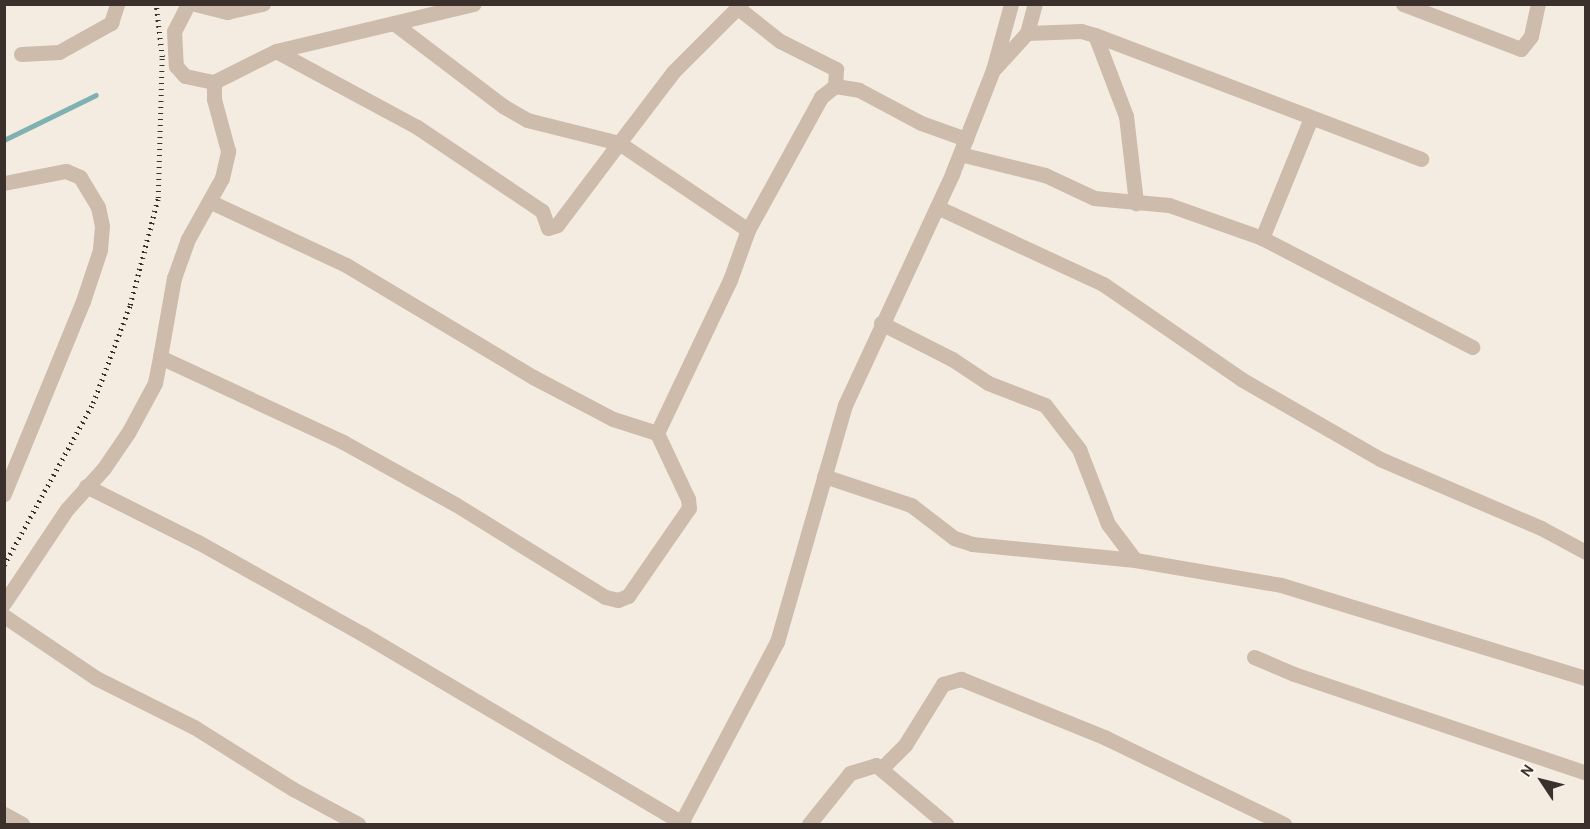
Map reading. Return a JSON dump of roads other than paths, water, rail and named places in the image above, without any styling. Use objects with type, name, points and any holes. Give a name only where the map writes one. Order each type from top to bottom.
[{"type":"street","points":[[21,54],[59,52],[111,23],[117,4]]},
{"type":"street","points":[[188,4],[174,31],[176,66],[185,76],[214,82],[276,51],[473,4]]},
{"type":"street","points":[[195,4],[213,11],[258,5]]},
{"type":"street","points":[[86,486],[198,542],[361,633],[682,824],[777,642],[795,590],[845,405],[960,154],[993,70],[1011,4]]},
{"type":"street","points":[[993,70],[1027,33],[1035,4]]},
{"type":"street","points":[[1403,4],[1521,49],[1531,36],[1538,4]]},
{"type":"street","points":[[276,51],[417,127],[542,211],[548,228],[557,225],[673,72],[739,6],[780,41],[836,69],[835,86]]},
{"type":"street","points":[[395,24],[503,106],[527,120],[619,143],[748,230]]},
{"type":"street","points":[[1027,33],[1081,31],[1095,35],[1421,159]]},
{"type":"street","points":[[1095,35],[1126,116],[1136,203]]},
{"type":"street","points":[[4,603],[86,486],[104,468],[146,402],[160,357],[174,278],[188,238],[211,202],[228,151],[214,99],[214,82]]},
{"type":"street","points":[[657,434],[729,280],[748,230],[821,97],[835,86],[859,90],[921,123],[966,139]]},
{"type":"street","points":[[1262,238],[1311,118]]},
{"type":"street","points":[[960,154],[1045,175],[1094,198],[1169,205],[1262,238],[1472,347]]},
{"type":"street","points":[[4,183],[66,171],[80,177],[98,207],[102,226],[100,250],[83,301],[4,494]]},
{"type":"street","points":[[160,357],[334,437],[455,504],[605,597],[618,600],[628,596],[688,508],[688,499],[657,434],[613,419],[532,378],[346,265],[211,202]]},
{"type":"street","points":[[937,207],[1103,284],[1258,390],[1380,459],[1541,528],[1586,552]]},
{"type":"street","points":[[881,323],[952,359],[988,383],[1045,405],[1079,449],[1108,524],[1135,560]]},
{"type":"street","points":[[824,476],[911,505],[954,538],[972,544],[1135,560],[1281,585],[1586,678]]},
{"type":"street","points":[[4,616],[96,678],[194,727],[292,789],[358,825]]},
{"type":"street","points":[[1254,657],[1294,674],[1586,773]]},
{"type":"street","points":[[882,768],[905,745],[944,684],[961,679],[1106,738],[1284,825]]},
{"type":"street","points":[[809,825],[850,774],[860,767],[876,765],[882,768],[925,810],[946,825]]},
{"type":"street","points":[[4,814],[22,825]]},
{"type":"waterway","points":[[4,140],[96,95]]},
{"type":"railway","points":[[4,565],[93,403],[130,305],[158,198],[162,57],[156,4]]}]
